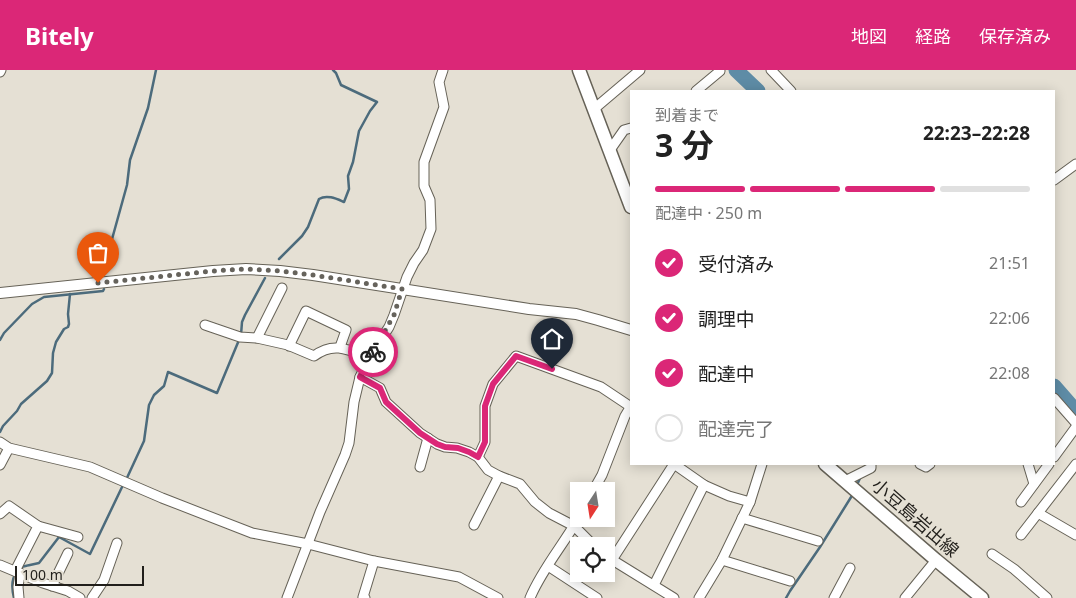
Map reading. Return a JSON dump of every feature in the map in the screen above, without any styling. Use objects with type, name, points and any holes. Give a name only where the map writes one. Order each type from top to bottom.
[{"type":"main road","points":[[579,70],[630,204]]},
{"type":"main road","name":"小豆島岩出線","points":[[826,465],[982,598]]},
{"type":"street","points":[[287,598],[320,512],[347,449],[360,377],[394,315],[407,277],[423,250],[430,229],[430,200],[424,186],[424,162],[444,107],[440,82],[443,70]]},
{"type":"street","points":[[594,109],[640,70]]},
{"type":"street","points":[[771,70],[790,90]]},
{"type":"street","points":[[697,90],[720,71]]},
{"type":"street","points":[[610,150],[624,130],[630,128]]},
{"type":"street","points":[[1055,179],[1076,164]]},
{"type":"street","points":[[0,293],[246,269],[313,275],[529,309],[576,314],[630,330]]},
{"type":"street","points":[[258,338],[282,288]]},
{"type":"street","points":[[529,309],[630,337]]},
{"type":"street","points":[[289,346],[306,311],[346,330],[340,347]]},
{"type":"street","points":[[205,325],[240,337],[258,338],[289,346],[314,356],[322,349],[340,347],[369,358]]},
{"type":"street","points":[[478,457],[485,442],[485,406],[493,384],[516,356],[601,387],[630,406]]},
{"type":"street","points":[[360,377],[380,388],[386,402],[420,433],[437,444],[458,448],[478,457],[488,470],[520,484],[535,502],[549,514],[570,524]]},
{"type":"street","points":[[1055,399],[1076,425],[1055,456]]},
{"type":"street","points":[[598,482],[625,416],[630,408]]},
{"type":"street","points":[[420,467],[428,438]]},
{"type":"street","points":[[0,442],[9,448],[90,467],[162,498],[252,533],[308,544],[374,561],[459,577],[498,598]]},
{"type":"street","points":[[0,465],[9,448]]},
{"type":"street","points":[[1021,535],[1076,464]]},
{"type":"street","points":[[615,549],[673,465]]},
{"type":"street","points":[[675,465],[704,485],[729,496],[750,502]]},
{"type":"street","points":[[701,597],[722,560],[750,502],[762,465]]},
{"type":"street","points":[[845,480],[870,468],[871,465]]},
{"type":"street","points":[[1028,465],[1034,484]]},
{"type":"street","points":[[1021,502],[1048,465]]},
{"type":"street","points":[[474,525],[499,476]]},
{"type":"street","points":[[654,586],[704,485]]},
{"type":"street","points":[[0,514],[9,506],[38,526],[78,537]]},
{"type":"street","points":[[1038,513],[1076,535]]},
{"type":"street","points":[[742,518],[818,541]]},
{"type":"street","points":[[19,598],[17,572],[38,526]]},
{"type":"street","points":[[530,598],[539,580],[573,528]]},
{"type":"street","points":[[576,528],[585,537]]},
{"type":"street","points":[[92,598],[104,580],[117,543]]},
{"type":"street","points":[[52,586],[68,553]]},
{"type":"street","points":[[992,554],[1014,569],[1047,598]]},
{"type":"street","points":[[722,560],[790,581]]},
{"type":"street","points":[[905,598],[936,560]]},
{"type":"street","points":[[365,598],[363,597],[374,561]]},
{"type":"street","points":[[615,562],[674,598]]},
{"type":"street","points":[[0,565],[68,591],[80,598]]},
{"type":"street","points":[[548,566],[597,598]]},
{"type":"street","points":[[834,598],[850,568]]},
{"type":"waterway","points":[[106,272],[109,250],[127,185],[130,160],[148,108],[156,70]]},
{"type":"waterway","points":[[279,259],[302,236],[308,227],[319,199],[329,197],[344,202],[349,189],[348,176],[353,162],[359,131],[377,102],[341,85],[333,70]]},
{"type":"waterway","points":[[736,70],[757,90]]},
{"type":"waterway","points":[[241,335],[242,322],[265,278]]},
{"type":"waterway","points":[[0,340],[4,333],[32,304],[44,297],[103,291],[104,289]]},
{"type":"waterway","points":[[0,432],[21,404],[47,381],[52,373],[53,353],[56,342],[69,324],[70,294]]},
{"type":"waterway","points":[[126,480],[144,441],[149,405],[154,395],[164,386],[168,372],[217,393],[239,340]]},
{"type":"waterway","points":[[1055,387],[1076,411]]},
{"type":"waterway","points":[[856,487],[861,476]]},
{"type":"waterway","points":[[21,567],[39,563],[59,537],[90,554],[123,485]]},
{"type":"waterway","points":[[786,598],[853,494]]},
{"type":"waterway","points":[[14,598],[12,585],[16,573]]},
{"type":"way so far","points":[[98,283],[246,269],[313,275],[402,289],[394,315],[373,352]]},
{"type":"route","points":[[373,352],[360,377],[380,388],[386,402],[420,433],[437,444],[458,448],[478,457],[485,442],[485,406],[493,384],[516,356],[552,369]]}]
